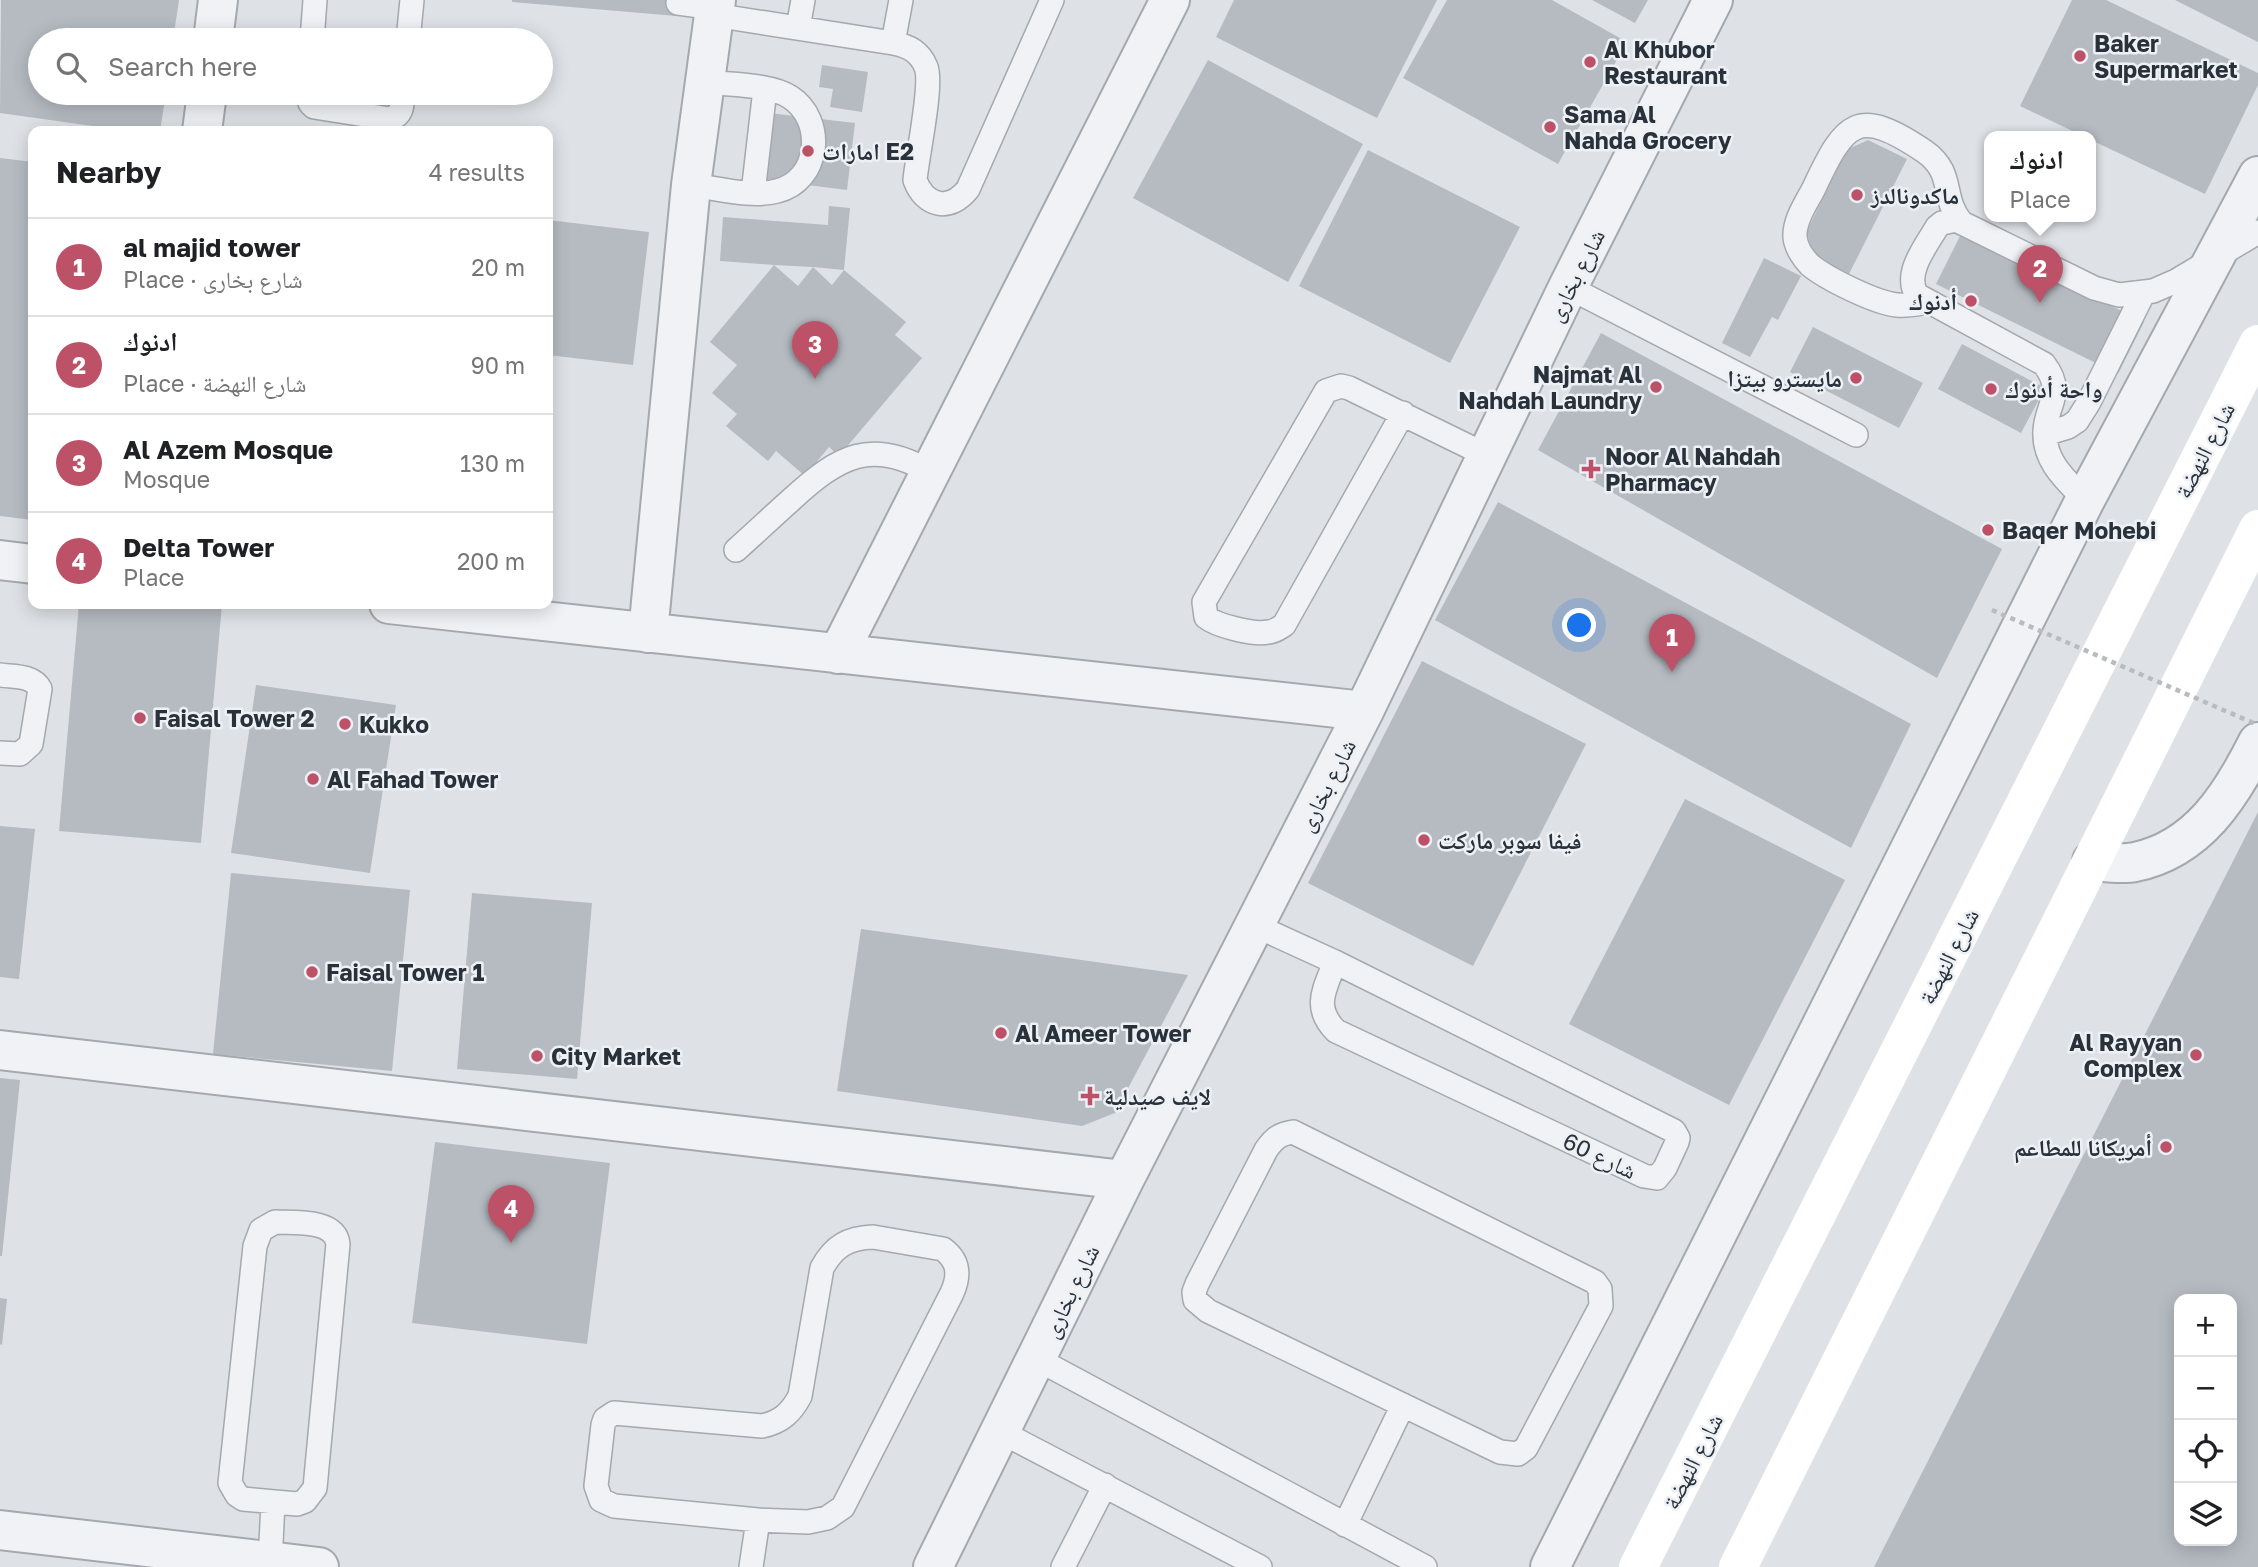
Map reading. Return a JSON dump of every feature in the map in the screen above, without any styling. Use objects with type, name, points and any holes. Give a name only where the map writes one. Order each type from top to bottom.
[{"type":"main road","name":"شارع النهضة","points":[[1638,1567],[2258,344]]},
{"type":"main road","points":[[1738,1567],[2258,529]]},
{"type":"street","points":[[214,28],[218,0]]},
{"type":"street","points":[[838,654],[1170,0]]},
{"type":"street","name":"شارع بخارى","points":[[933,1567],[1124,1180],[1364,711],[1486,454],[1713,0]]},
{"type":"street","points":[[648,632],[691,185],[715,8]]},
{"type":"street","points":[[203,126],[205,105]]},
{"type":"street","points":[[1548,1566],[2085,500],[2258,176]]},
{"type":"street","points":[[0,560],[28,563]]},
{"type":"street","points":[[435,609],[1364,711]]},
{"type":"street","points":[[2092,861],[2133,863],[2162,853],[2188,839],[2211,819],[2230,795],[2257,744]]},
{"type":"street","points":[[0,1050],[1124,1180]]},
{"type":"street","points":[[0,1530],[319,1567]]},
{"type":"lane","points":[[313,28],[315,0]]},
{"type":"lane","points":[[409,28],[412,0]]},
{"type":"lane","points":[[798,28],[803,0]]},
{"type":"lane","points":[[893,43],[901,0]]},
{"type":"lane","points":[[678,3],[715,8],[798,28],[893,43],[914,50],[921,57],[929,78],[915,180],[919,191],[928,199],[938,203],[950,203],[961,198],[968,189],[1052,0]]},
{"type":"lane","points":[[691,185],[753,193],[782,190],[794,183],[809,164],[813,152],[813,128],[801,106],[790,97],[765,89],[706,82]]},
{"type":"lane","points":[[753,193],[765,89]]},
{"type":"lane","points":[[312,105],[390,119],[401,110],[402,105]]},
{"type":"lane","points":[[1929,302],[1896,305],[1875,300],[1820,271],[1808,263],[1800,252],[1795,238],[1797,224],[1832,149],[1842,136],[1854,128],[1868,124],[1924,151],[1938,163],[1946,177],[1950,205],[1962,223]]},
{"type":"lane","points":[[2085,500],[2051,461],[2045,434],[2055,391],[2050,372],[2044,364],[1929,302],[1917,295],[1913,289],[1912,274],[1937,227],[1948,220],[1962,223],[2094,288],[2119,295],[2144,292],[2176,281],[2258,232]]},
{"type":"lane","points":[[1568,287],[1856,435]]},
{"type":"lane","points":[[2045,434],[2068,427],[2077,421],[2144,292]]},
{"type":"lane","points":[[1403,413],[1284,625],[1267,633],[1257,632],[1219,625],[1206,617],[1204,602],[1326,391],[1341,386],[1403,413],[1486,454]]},
{"type":"lane","points":[[736,550],[803,488],[834,464],[874,454],[913,462],[930,472]]},
{"type":"lane","points":[[0,675],[30,678],[40,689],[31,744],[20,754],[0,753]]},
{"type":"lane","name":"شارع 60","points":[[1254,925],[1335,962],[1674,1130],[1678,1138],[1665,1168],[1657,1178],[1644,1176],[1336,1031],[1324,1016],[1322,1007],[1322,997],[1335,962]]},
{"type":"lane","points":[[1293,1132],[1304,1135],[1588,1277],[1600,1289],[1601,1306],[1526,1448],[1518,1454],[1500,1452],[1403,1405],[1208,1311],[1195,1300],[1197,1284],[1231,1216],[1272,1140],[1282,1134],[1293,1132]]},
{"type":"lane","points":[[275,1222],[321,1226],[335,1234],[338,1250],[315,1488],[305,1501],[297,1504],[273,1503],[243,1499],[237,1496],[230,1483],[255,1246],[261,1230],[275,1222]]},
{"type":"lane","points":[[873,1237],[943,1249],[956,1263],[956,1283],[849,1499],[835,1513],[817,1521],[758,1520],[607,1505],[601,1500],[596,1486],[605,1419],[614,1413],[749,1425],[774,1423],[794,1407],[800,1396],[822,1268],[830,1254],[842,1243],[873,1237]]},
{"type":"lane","points":[[1037,1359],[1425,1567]]},
{"type":"lane","points":[[1345,1525],[1403,1405]]},
{"type":"lane","points":[[1001,1432],[1260,1567]]},
{"type":"lane","points":[[1063,1567],[1105,1485]]},
{"type":"lane","points":[[270,1562],[273,1503]]},
{"type":"lane","points":[[751,1567],[758,1520]]},
{"type":"path","points":[[1992,610],[2257,744]]},
{"type":"building","points":[[1,0],[179,0],[175,28],[28,28],[28,105],[164,105],[161,126],[92,126],[0,113]]},
{"type":"building","points":[[512,0],[678,0],[676,16]]},
{"type":"building","points":[[1234,0],[1437,0],[1377,118],[1216,37]]},
{"type":"building","points":[[1447,0],[1552,0],[1627,42],[1558,164],[1403,78]]},
{"type":"building","points":[[1592,0],[1648,0],[1635,23]]},
{"type":"building","points":[[2072,0],[2106,0],[2258,73],[2258,85],[2205,194],[2096,142],[2096,131],[2072,131],[2020,106]]},
{"type":"building","points":[[2175,0],[2258,0],[2258,42]]},
{"type":"building","points":[[1208,60],[1363,144],[1288,282],[1133,198]]},
{"type":"building","points":[[822,65],[868,72],[862,112],[830,107],[833,89],[819,87]]},
{"type":"building","name":"امارات E2","points":[[769,113],[855,123],[847,190],[761,179]]},
{"type":"building","name":"ماكدونالدز","points":[[1868,140],[1907,159],[1849,274],[1812,255],[1807,231],[1846,150]]},
{"type":"building","points":[[1368,150],[1520,227],[1450,363],[1299,286]]},
{"type":"building","points":[[0,158],[28,161],[28,519],[0,516]]},
{"type":"building","points":[[829,206],[850,208],[844,270],[720,261],[723,217],[828,225]]},
{"type":"building","points":[[553,221],[649,232],[633,365],[553,356]]},
{"type":"building","points":[[1962,232],[2144,322],[2118,374],[1936,284]]},
{"type":"building","points":[[1764,258],[1801,276],[1778,320],[1772,317],[1750,357],[1722,343]]},
{"type":"building","points":[[774,265],[798,286],[813,267],[832,285],[844,270],[906,322],[895,335],[922,358],[839,456],[829,447],[805,476],[776,451],[768,461],[726,426],[737,414],[712,393],[737,365],[710,342]]},
{"type":"building","name":"مايسترو بيتزا","points":[[1813,327],[1923,383],[1899,428],[1790,372]]},
{"type":"building","points":[[1601,333],[2002,549],[1937,678],[1538,450]]},
{"type":"building","name":"واحة أدنوك","points":[[1962,344],[2045,388],[2021,433],[1938,389]]},
{"type":"building","points":[[1498,502],[1911,724],[1851,848],[1435,620]]},
{"type":"building","name":"Faisal Tower 2","points":[[79,609],[222,609],[201,843],[59,831]]},
{"type":"building","points":[[1422,661],[1586,744],[1473,966],[1308,883]]},
{"type":"building","name":"Al Fahad Tower","points":[[256,685],[396,705],[370,873],[231,853]]},
{"type":"building","points":[[1685,799],[1845,880],[1729,1105],[1569,1024]]},
{"type":"building","name":"Al Rayyan Complex","points":[[2258,812],[2258,1567],[1874,1567]]},
{"type":"building","points":[[0,826],[35,829],[19,979],[0,977]]},
{"type":"building","name":"Faisal Tower 1","points":[[231,873],[410,890],[392,1071],[213,1054]]},
{"type":"building","points":[[472,893],[592,903],[577,1079],[457,1069]]},
{"type":"building","name":"Al Ameer Tower","points":[[861,929],[1188,975],[1115,1113],[1082,1126],[837,1091]]},
{"type":"building","points":[[0,1078],[20,1080],[2,1256],[0,1256]]},
{"type":"building","points":[[435,1142],[610,1163],[587,1344],[412,1323]]},
{"type":"building","points":[[0,1298],[7,1299],[2,1345],[0,1344]]},
{"type":"place","name":"Baker Supermarket","points":[[2080,56]]},
{"type":"place","name":"Al Khubor Restaurant","points":[[1590,62]]},
{"type":"place","name":"Sama Al Nahda Grocery","points":[[1550,127]]},
{"type":"place","name":"امارات E2","points":[[808,151]]},
{"type":"place","name":"ماكدونالدز","points":[[1857,195]]},
{"type":"place","name":"أدنوك","points":[[1971,301]]},
{"type":"place","name":"ادنوك","points":[[2040,303]]},
{"type":"place","name":"مايسترو بيتزا","points":[[1856,378]]},
{"type":"place","name":"Al Azem Mosque","points":[[815,379]]},
{"type":"place","name":"Najmat Al Nahdah Laundry","points":[[1656,387]]},
{"type":"place","name":"واحة أدنوك","points":[[1991,389]]},
{"type":"place","name":"Noor Al Nahdah Pharmacy","points":[[1591,469]]},
{"type":"place","name":"Baqer Mohebi","points":[[1988,530]]},
{"type":"place","name":"al majid tower","points":[[1672,672]]},
{"type":"place","name":"Faisal Tower 2","points":[[140,718]]},
{"type":"place","name":"Kukko","points":[[345,724]]},
{"type":"place","name":"Al Fahad Tower","points":[[313,779]]},
{"type":"place","name":"فيفا سوبر ماركت","points":[[1424,840]]},
{"type":"place","name":"Faisal Tower 1","points":[[312,972]]},
{"type":"place","name":"Al Ameer Tower","points":[[1001,1033]]},
{"type":"place","name":"Al Rayyan Complex","points":[[2196,1055]]},
{"type":"place","name":"City Market","points":[[537,1056]]},
{"type":"place","name":"لايف صيدلية","points":[[1090,1096]]},
{"type":"place","name":"أمريكانا للمطاعم","points":[[2166,1147]]},
{"type":"place","name":"Delta Tower","points":[[511,1243]]}]
